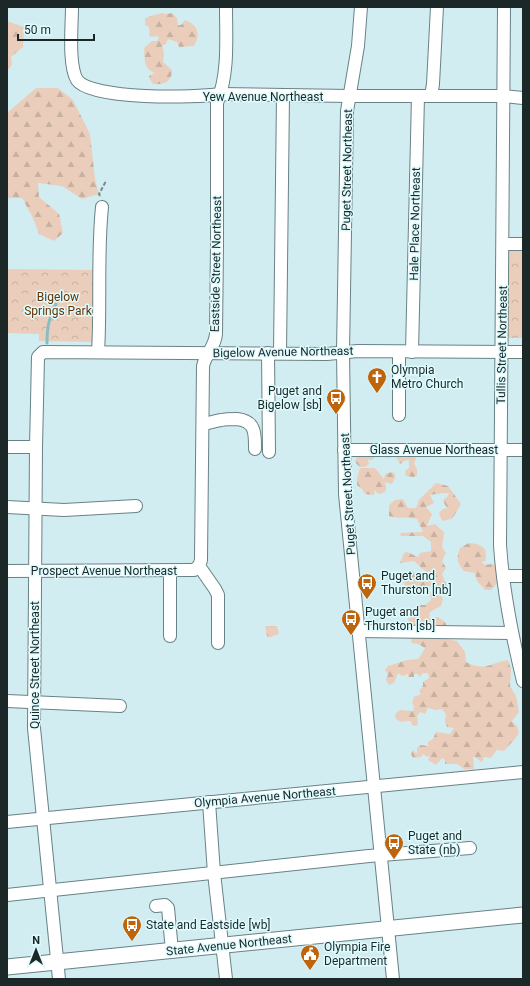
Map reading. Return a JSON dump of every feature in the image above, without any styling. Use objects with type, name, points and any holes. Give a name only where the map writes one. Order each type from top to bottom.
[{"type":"main road","name":"State Avenue Northeast","points":[[7,967],[523,915]]},
{"type":"street","name":"Yew Avenue Northeast","points":[[72,7],[72,60],[75,76],[78,82],[93,89],[156,98],[205,97],[220,94],[503,96],[523,98]]},
{"type":"street","name":"Eastside Street Northeast","points":[[199,566],[201,560],[203,366],[204,360],[213,346],[216,334],[217,103],[223,84],[226,57],[226,7]]},
{"type":"street","name":"Puget Street Northeast","points":[[362,7],[358,46],[347,112],[344,450],[347,509],[393,979]]},
{"type":"street","points":[[431,96],[437,7]]},
{"type":"street","name":"Tullis Street Northeast","points":[[504,7],[500,545],[504,590],[511,633],[523,682]]},
{"type":"street","points":[[269,452],[283,95]]},
{"type":"street","name":"Hale Place Northeast","points":[[412,352],[418,96]]},
{"type":"street","points":[[98,352],[100,330],[100,227],[102,207]]},
{"type":"street","points":[[503,244],[523,244]]},
{"type":"street","name":"Bigelow Avenue Northeast","points":[[43,352],[327,354],[344,352],[523,352]]},
{"type":"street","name":"Quince Street Northeast","points":[[43,352],[38,357],[37,364],[34,728],[59,979]]},
{"type":"street","points":[[399,352],[399,415]]},
{"type":"street","points":[[203,424],[222,420],[246,420],[254,430],[254,449]]},
{"type":"street","points":[[7,447],[36,447]]},
{"type":"street","name":"Glass Avenue Northeast","points":[[344,450],[523,450]]},
{"type":"street","points":[[7,507],[64,510],[136,506]]},
{"type":"street","points":[[199,566],[218,592],[218,643]]},
{"type":"street","name":"Prospect Avenue Northeast","points":[[7,571],[170,571],[194,570],[199,566]]},
{"type":"street","points":[[170,571],[170,636]]},
{"type":"street","points":[[503,576],[523,576]]},
{"type":"street","points":[[359,631],[511,633]]},
{"type":"street","points":[[7,701],[120,706]]},
{"type":"street","name":"Olympia Avenue Northeast","points":[[7,822],[523,772]]},
{"type":"street","points":[[209,802],[214,873],[226,979]]},
{"type":"street","points":[[7,895],[381,855],[470,848]]},
{"type":"street","points":[[156,906],[165,905],[168,908],[172,951]]},
{"type":"path","points":[[102,207],[99,194],[106,181]]},
{"type":"green space","points":[[162,13],[172,13],[177,18],[178,25],[181,25],[185,20],[193,24],[198,34],[194,46],[179,47],[177,42],[168,39],[166,44],[162,46],[164,54],[163,62],[172,70],[171,77],[167,82],[153,84],[149,76],[155,73],[148,69],[145,60],[144,48],[152,41],[157,41],[159,38],[156,35],[155,37],[150,36],[149,27],[145,25],[145,18]]},
{"type":"green space","points":[[7,21],[24,27],[23,47],[11,57],[12,65],[7,71]]},
{"type":"green space","points":[[36,88],[58,88],[73,100],[90,134],[95,179],[99,194],[82,199],[62,186],[38,183],[39,197],[59,214],[63,233],[54,241],[39,234],[33,218],[22,198],[7,198],[7,113]]},
{"type":"green space","points":[[505,247],[523,247],[523,338],[505,338]]},
{"type":"green space","name":"Bigelow Springs Park","points":[[7,269],[93,270],[92,342],[39,341],[39,334],[7,333]]},
{"type":"green space","points":[[400,454],[414,454],[416,459],[414,463],[417,470],[417,475],[414,477],[406,476],[405,471],[409,468],[409,460],[400,464],[396,457]]},
{"type":"green space","points":[[357,456],[376,456],[372,460],[368,460],[369,464],[365,467],[357,464],[355,461]]},
{"type":"green space","points":[[376,456],[390,456],[389,458]]},
{"type":"green space","points":[[360,468],[375,468],[384,479],[385,474],[392,472],[395,474],[395,478],[392,484],[385,482],[385,492],[378,494],[375,490],[374,495],[365,494],[357,485],[357,478]]},
{"type":"green space","points":[[436,483],[448,486],[461,504],[452,519],[442,521],[439,513],[443,509],[448,508],[443,500],[449,493],[430,495],[434,503],[426,507],[432,514],[427,526],[435,524],[444,532],[442,547],[446,553],[442,561],[446,568],[442,574],[447,587],[440,594],[443,599],[441,606],[430,612],[429,618],[438,617],[445,622],[448,630],[441,638],[457,641],[465,652],[466,662],[484,667],[508,660],[511,669],[510,686],[516,696],[519,712],[512,721],[517,726],[519,733],[516,738],[504,751],[497,750],[491,758],[484,757],[482,762],[473,756],[474,769],[464,769],[457,764],[445,764],[445,760],[442,758],[436,765],[428,760],[430,756],[427,757],[423,754],[421,757],[413,758],[411,754],[413,750],[417,754],[417,748],[420,745],[428,746],[428,742],[433,739],[436,732],[450,734],[454,728],[447,727],[445,720],[446,714],[442,709],[436,710],[428,708],[425,714],[420,712],[417,716],[418,724],[416,726],[412,725],[411,721],[400,721],[395,717],[396,713],[400,710],[413,711],[414,706],[412,703],[414,697],[421,694],[419,691],[423,686],[423,682],[429,678],[428,673],[423,673],[420,677],[418,674],[414,674],[414,677],[408,677],[408,674],[402,676],[398,673],[394,683],[389,685],[386,680],[388,674],[385,670],[388,666],[407,660],[418,659],[425,648],[418,644],[411,643],[412,635],[408,619],[417,605],[425,605],[431,600],[430,593],[436,589],[431,585],[421,593],[415,588],[405,587],[403,577],[413,571],[422,579],[434,581],[431,571],[426,572],[414,561],[400,563],[404,553],[407,552],[418,557],[420,553],[431,551],[431,542],[423,536],[401,536],[400,533],[423,532],[417,519],[389,516],[389,505],[395,500],[403,499],[408,508],[416,508],[419,500]]},
{"type":"green space","points":[[469,543],[480,545],[485,549],[485,561],[481,562],[485,565],[497,565],[501,579],[491,590],[485,590],[477,581],[475,573],[464,571],[459,563],[458,555],[460,548]]},
{"type":"green space","points":[[265,626],[277,626],[279,634],[267,637]]},
{"type":"waterway","points":[[47,343],[49,323],[56,304]]},
{"type":"place","name":"Olympia Metro Church","points":[[377,394]]},
{"type":"place","name":"Puget and Bigelow [sb]","points":[[336,415]]},
{"type":"place","name":"Puget and Thurston [nb]","points":[[367,600]]},
{"type":"place","name":"Puget and Thurston [sb]","points":[[351,636]]},
{"type":"place","name":"Puget and State (nb)","points":[[394,860]]},
{"type":"place","name":"State and Eastside [wb]","points":[[132,942]]},
{"type":"place","name":"Olympia Fire Department","points":[[310,971]]}]
